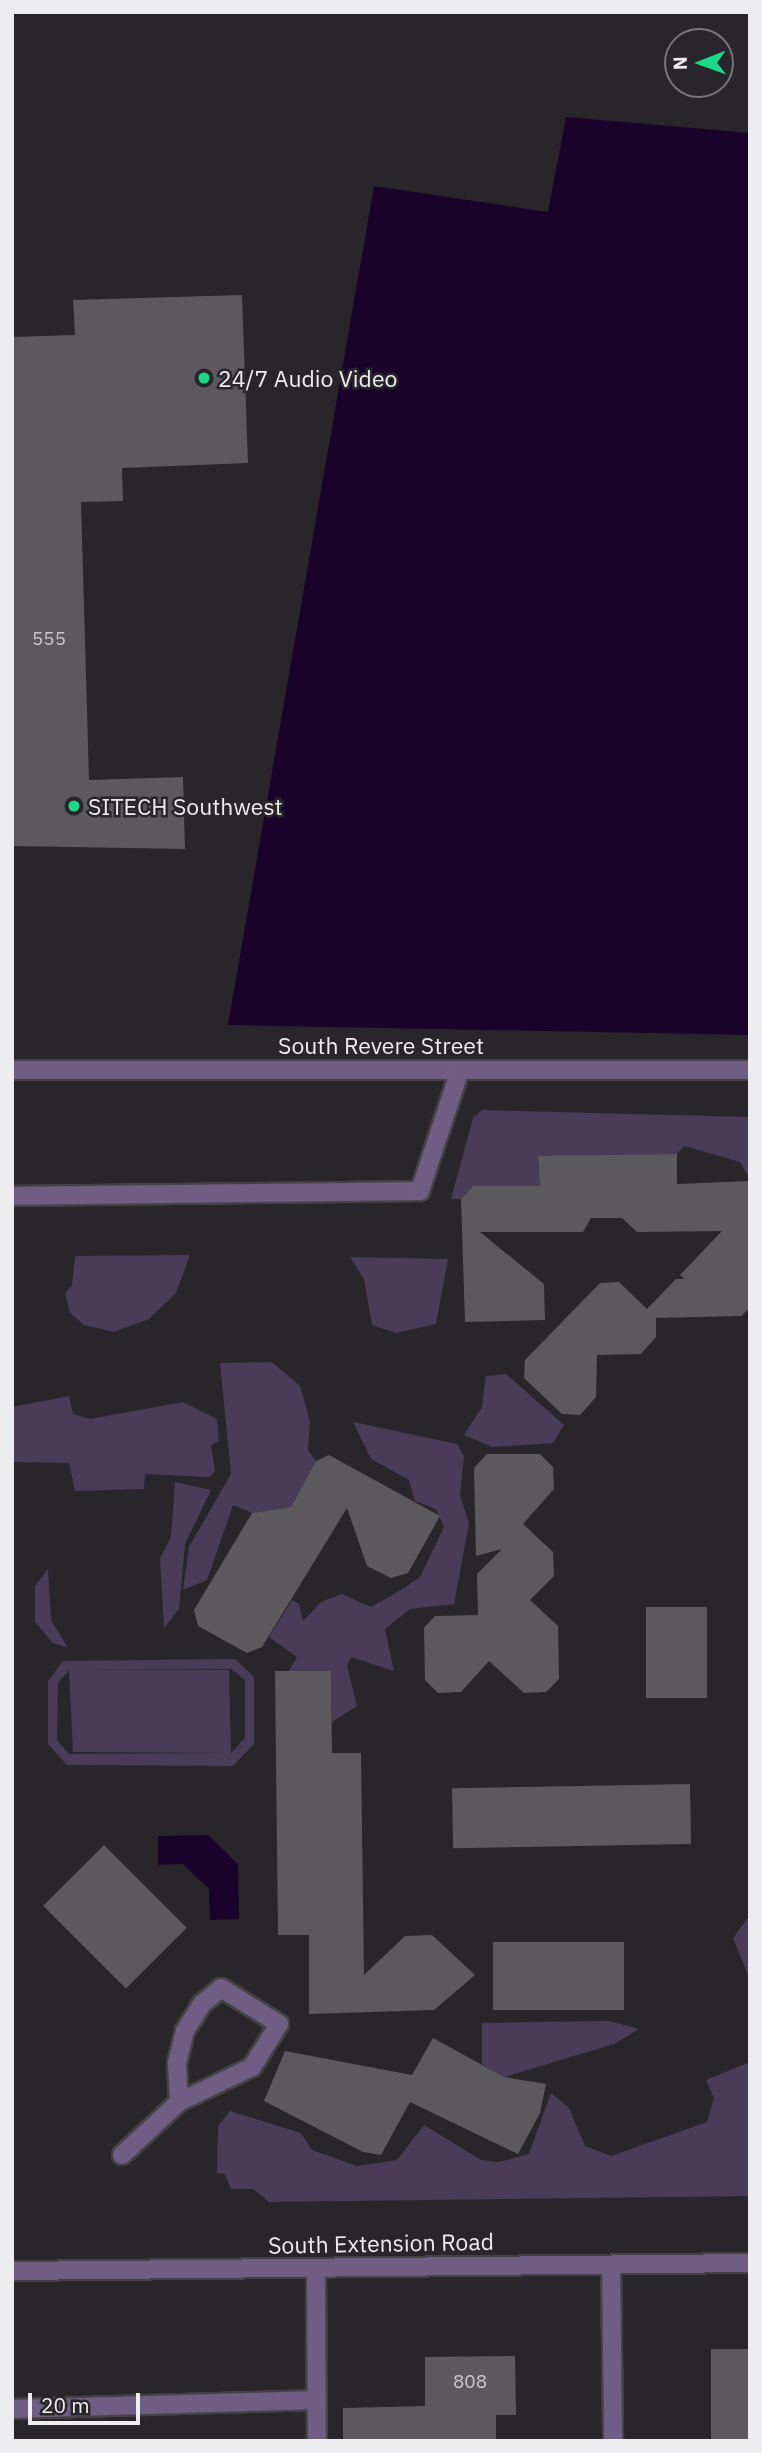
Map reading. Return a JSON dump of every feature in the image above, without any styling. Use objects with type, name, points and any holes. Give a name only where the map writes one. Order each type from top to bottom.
[{"type":"street","name":"South Revere Street","points":[[12,1070],[750,1070]]},
{"type":"street","points":[[12,1196],[420,1191],[460,1070]]},
{"type":"street","points":[[122,2155],[179,2102],[252,2067],[279,2024],[221,1988],[185,2031],[177,2063],[179,2102]]},
{"type":"street","name":"South Extension Road","points":[[12,2271],[750,2263]]},
{"type":"street","points":[[611,2265],[613,2441]]},
{"type":"street","points":[[316,2269],[317,2441]]},
{"type":"street","points":[[12,2409],[317,2400]]},
{"type":"shaded area","points":[[566,117],[750,133],[750,1035],[228,1025],[374,186],[548,212]]},
{"type":"shaded area","points":[[482,1110],[750,1117],[750,1179],[740,1162],[684,1146],[677,1154],[538,1157],[540,1186],[473,1186],[461,1199],[451,1199],[473,1118]]},
{"type":"shaded area","points":[[190,1255],[176,1293],[149,1319],[114,1332],[84,1325],[70,1313],[65,1293],[72,1285],[75,1256]]},
{"type":"shaded area","points":[[350,1257],[448,1259],[436,1324],[396,1333],[372,1325],[364,1279]]},
{"type":"shaded area","points":[[272,1362],[300,1386],[310,1421],[308,1450],[316,1461],[291,1507],[252,1513],[233,1505],[207,1580],[183,1590],[189,1547],[231,1474],[220,1363]]},
{"type":"shaded area","points":[[506,1374],[564,1425],[553,1443],[492,1447],[464,1435],[482,1407],[486,1376]]},
{"type":"shaded area","points":[[69,1396],[73,1414],[90,1419],[183,1402],[217,1419],[219,1441],[211,1445],[215,1471],[209,1477],[145,1474],[144,1489],[75,1491],[69,1463],[12,1462],[12,1407]]},
{"type":"shaded area","points":[[353,1422],[457,1444],[464,1456],[460,1495],[469,1523],[454,1604],[410,1609],[385,1629],[394,1671],[351,1657],[347,1666],[357,1706],[332,1722],[331,1671],[289,1671],[297,1657],[269,1637],[292,1600],[299,1604],[303,1621],[321,1602],[342,1594],[371,1607],[396,1593],[420,1577],[444,1527],[436,1509],[415,1501],[409,1480],[371,1459]]},
{"type":"shaded area","points":[[175,1482],[211,1490],[185,1544],[179,1609],[164,1628],[160,1558],[171,1537]]},
{"type":"shaded area","points":[[48,1569],[51,1620],[68,1648],[53,1643],[35,1622],[35,1586]]},
{"type":"shaded area","points":[[235,1659],[254,1677],[254,1744],[233,1766],[67,1765],[48,1744],[48,1681],[63,1661]],"holes":[[[231,1669],[245,1680],[245,1738],[231,1753],[229,1670],[88,1670]],[[69,1670],[73,1752],[227,1753],[69,1754],[57,1740],[58,1683]]]},
{"type":"shaded area","points":[[208,1835],[238,1864],[239,1919],[210,1920],[209,1889],[183,1864],[158,1865],[158,1836]]},
{"type":"shaded area","points":[[750,1915],[750,1980],[733,1938]]},
{"type":"shaded area","points":[[609,2021],[639,2029],[614,2044],[501,2078],[482,2064],[482,2023]]},
{"type":"shaded area","points":[[750,2062],[750,2196],[269,2202],[253,2189],[231,2189],[225,2174],[217,2173],[218,2126],[230,2111],[301,2133],[312,2150],[357,2166],[397,2160],[424,2125],[481,2160],[498,2162],[529,2154],[551,2093],[569,2108],[585,2146],[611,2156],[707,2122],[714,2098],[706,2080]]},
{"type":"building","points":[[242,295],[248,463],[122,468],[123,501],[81,502],[89,780],[183,777],[185,849],[12,846],[12,337],[75,335],[73,300]]},
{"type":"building","points":[[677,1154],[677,1184],[750,1181],[750,1308],[741,1316],[656,1318],[656,1337],[641,1354],[597,1355],[596,1397],[580,1415],[562,1414],[524,1378],[525,1360],[600,1283],[619,1282],[647,1309],[676,1279],[685,1279],[680,1275],[722,1231],[637,1232],[622,1218],[591,1218],[583,1232],[480,1232],[544,1284],[545,1320],[465,1322],[461,1199],[473,1186],[540,1186],[538,1156]]},
{"type":"building","points":[[487,1454],[540,1454],[553,1467],[554,1489],[523,1524],[553,1552],[554,1576],[530,1600],[558,1626],[559,1679],[546,1692],[524,1693],[489,1661],[461,1692],[438,1693],[425,1680],[424,1628],[435,1616],[478,1615],[477,1574],[502,1549],[476,1556],[474,1468]]},
{"type":"building","points":[[329,1455],[440,1516],[408,1573],[391,1578],[367,1566],[347,1508],[262,1647],[247,1653],[198,1626],[194,1610],[252,1513],[291,1507],[316,1461]]},
{"type":"building","points":[[646,1607],[707,1607],[707,1698],[646,1698]]},
{"type":"building","points":[[275,1671],[331,1671],[332,1753],[361,1753],[364,1975],[405,1936],[432,1935],[475,1975],[434,2010],[309,2014],[309,1935],[278,1935]]},
{"type":"building","points":[[690,1784],[691,1844],[453,1848],[452,1788]]},
{"type":"building","points":[[104,1845],[187,1928],[126,1989],[43,1906]]},
{"type":"building","points":[[493,1942],[624,1942],[624,2010],[493,2010]]},
{"type":"building","points":[[433,2038],[504,2077],[546,2084],[540,2113],[518,2154],[410,2102],[381,2155],[363,2152],[264,2101],[285,2051],[412,2075]]},
{"type":"building","points":[[711,2349],[750,2349],[750,2441],[711,2441]]},
{"type":"building","points":[[515,2356],[516,2415],[496,2415],[496,2441],[343,2440],[343,2408],[425,2406],[425,2357]]},
{"type":"place","name":"24/7 Audio Video","points":[[204,378]]},
{"type":"place","name":"SITECH Southwest","points":[[74,806]]}]
